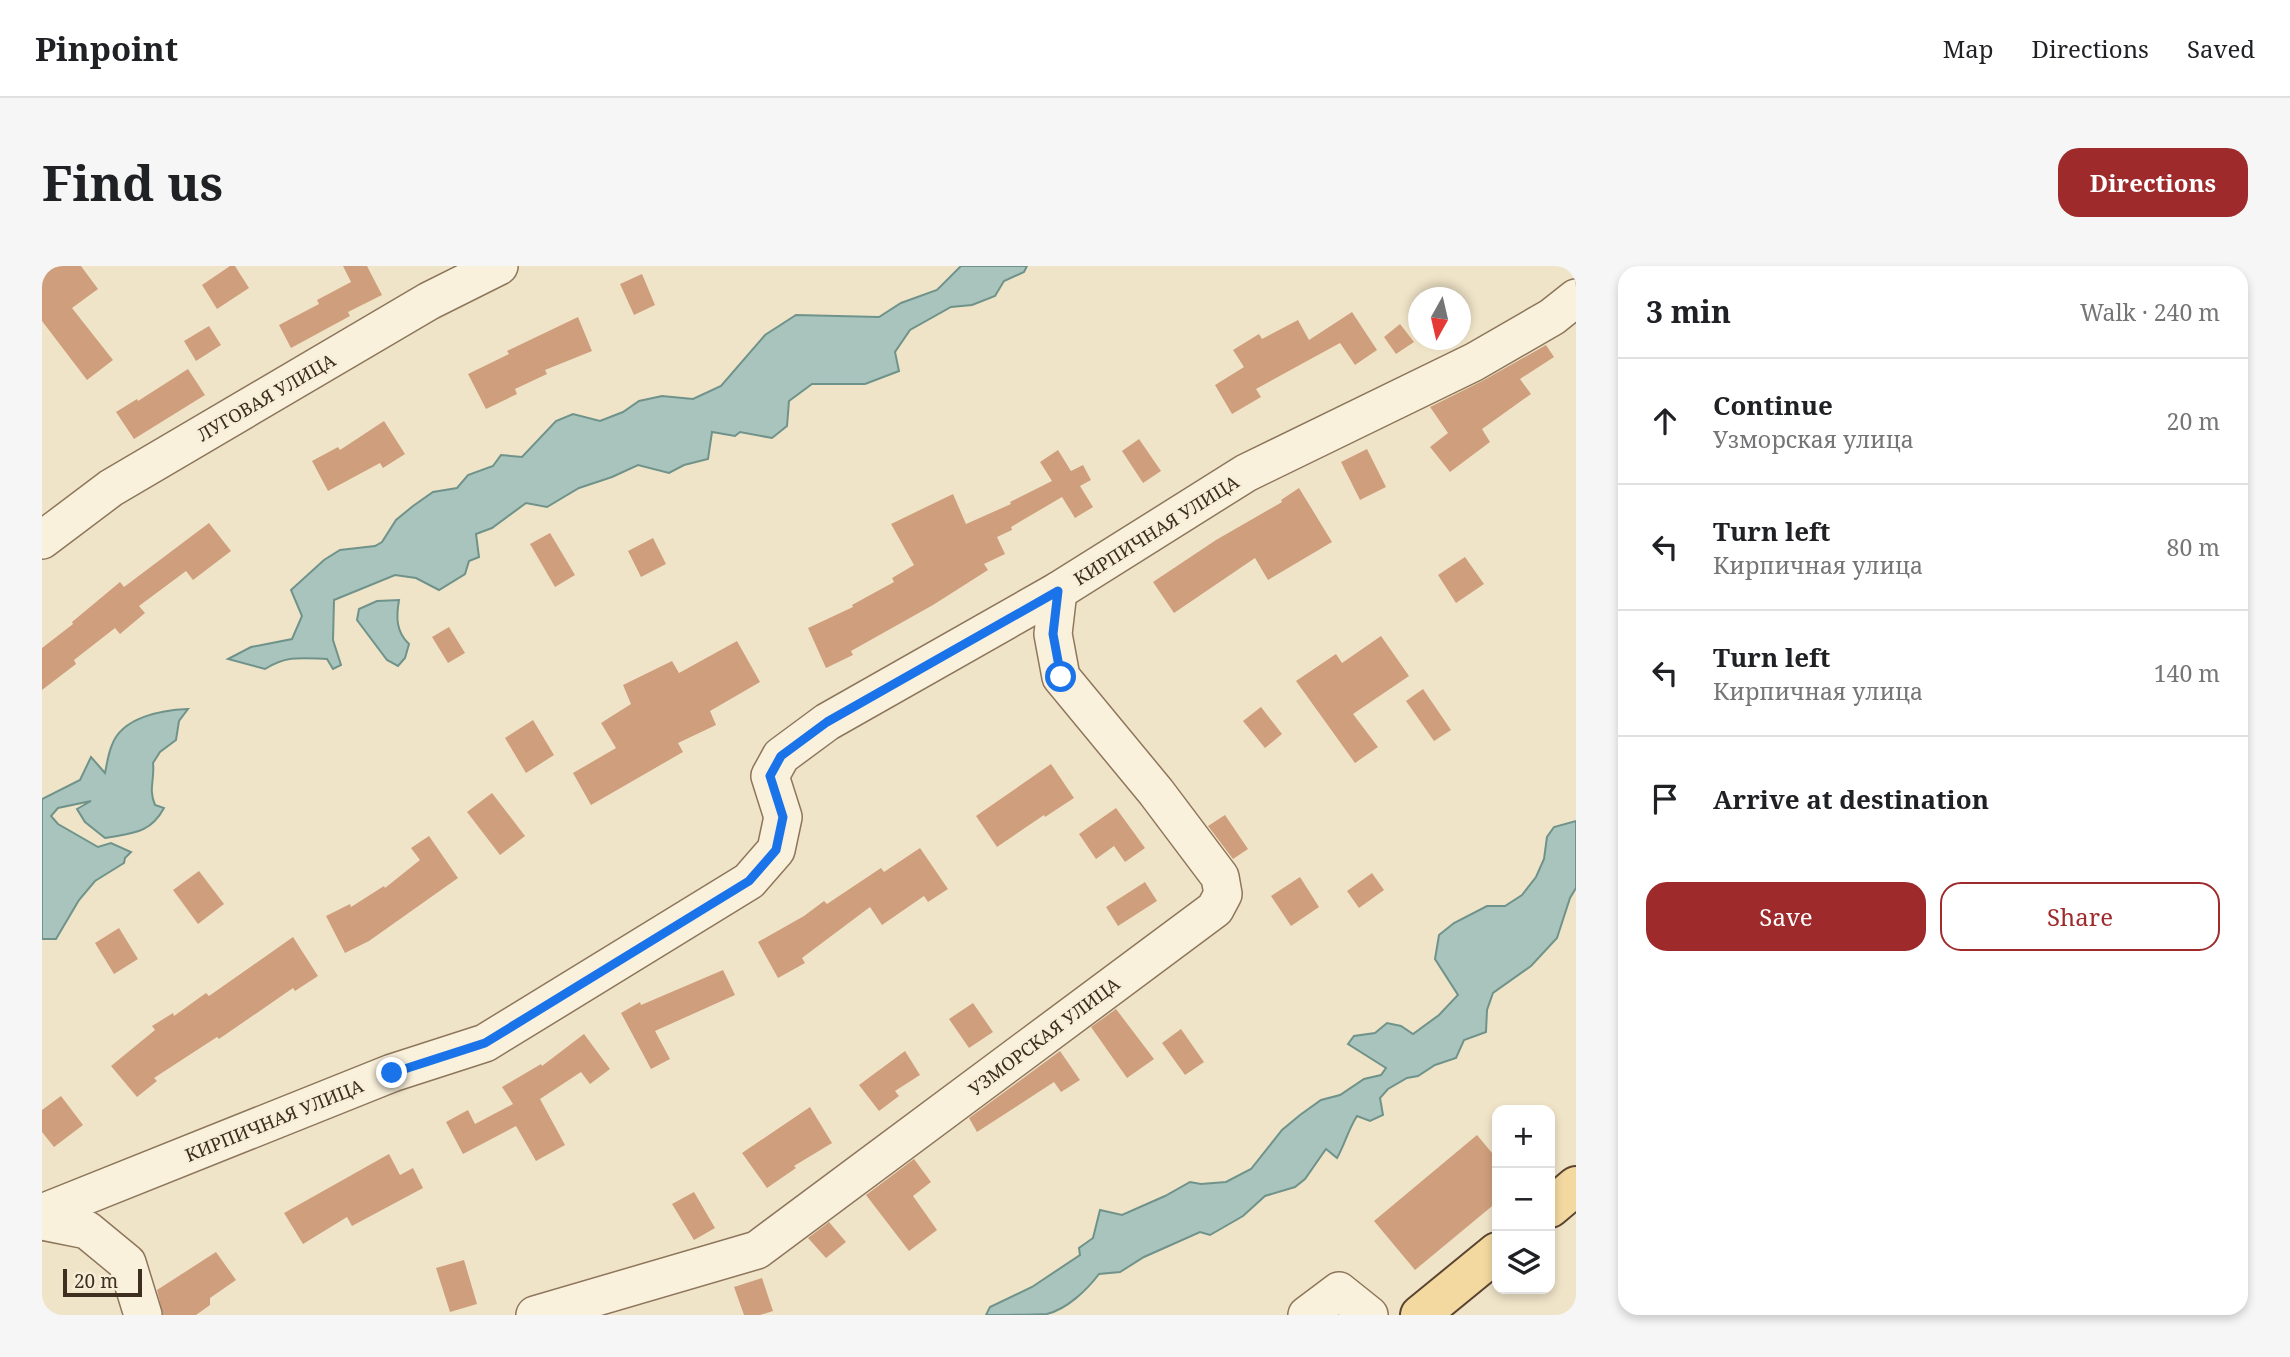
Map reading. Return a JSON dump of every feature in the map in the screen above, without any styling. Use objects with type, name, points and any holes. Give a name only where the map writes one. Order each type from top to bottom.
[{"type":"main road","points":[[1555,1204],[1576,1186]]},
{"type":"main road","points":[[1437,1310],[1492,1257]]},
{"type":"street","name":"ЛУГОВАЯ УЛИЦА","points":[[42,540],[111,488],[429,301],[499,266]]},
{"type":"street","name":"КИРПИЧНАЯ УЛИЦА","points":[[42,1213],[392,1073],[485,1043],[749,881],[776,850],[783,817],[770,776],[781,756],[827,722],[1058,591],[1246,473],[1474,362],[1552,317],[1576,298]]},
{"type":"street","name":"УЗМОРСКАЯ УЛИЦА","points":[[535,1315],[757,1250],[1215,909],[1223,894],[1220,877],[1156,792],[1061,677],[1053,634],[1058,591]]},
{"type":"street","points":[[42,1221],[87,1230],[127,1263],[143,1315]]},
{"type":"street","points":[[1307,1315],[1339,1291],[1369,1315]]},
{"type":"water","points":[[961,266],[1027,266],[1024,272],[1004,281],[995,296],[972,305],[951,307],[910,330],[895,352],[899,371],[865,384],[812,384],[789,401],[787,426],[772,438],[740,432],[735,436],[712,432],[708,459],[684,465],[669,473],[638,465],[579,488],[547,507],[526,503],[492,528],[476,534],[479,557],[469,561],[465,574],[439,590],[416,578],[395,575],[334,600],[333,640],[341,665],[333,669],[327,659],[288,659],[265,669],[228,659],[251,647],[292,639],[302,616],[291,590],[324,560],[340,550],[375,546],[382,542],[396,520],[433,492],[457,488],[468,475],[493,466],[501,455],[522,457],[556,421],[573,414],[600,421],[623,412],[639,401],[662,396],[693,399],[721,386],[765,335],[796,315],[879,317],[901,303],[937,290]]},
{"type":"water","points":[[399,600],[398,624],[409,644],[405,658],[398,666],[387,660],[357,620],[359,609],[377,601]]},
{"type":"water","points":[[188,709],[179,721],[176,740],[160,752],[153,763],[153,799],[155,805],[164,808],[153,823],[139,831],[105,838],[85,822],[77,809],[91,801],[58,808],[51,816],[58,824],[98,847],[111,843],[131,852],[124,863],[95,881],[79,900],[56,939],[42,939],[42,799],[80,780],[91,757],[105,773],[112,745],[124,728],[155,713]]},
{"type":"water","points":[[1576,821],[1576,888],[1557,938],[1531,966],[1493,993],[1487,1010],[1486,1032],[1464,1040],[1456,1058],[1435,1065],[1388,1089],[1380,1098],[1383,1115],[1370,1121],[1357,1116],[1337,1158],[1326,1149],[1305,1179],[1295,1187],[1265,1196],[1243,1216],[1210,1235],[1200,1232],[1144,1257],[1120,1272],[1099,1274],[1076,1298],[1054,1312],[986,1315],[990,1307],[1032,1287],[1080,1255],[1079,1248],[1093,1238],[1100,1210],[1122,1215],[1190,1182],[1226,1182],[1251,1169],[1282,1130],[1321,1100],[1340,1095],[1364,1079],[1381,1075],[1386,1068],[1348,1044],[1354,1036],[1375,1033],[1387,1023],[1401,1026],[1413,1034],[1439,1015],[1458,995],[1435,959],[1439,935],[1454,923],[1487,906],[1505,906],[1522,895],[1536,877],[1544,859],[1547,837],[1554,827]]},
{"type":"building","points":[[52,266],[81,266],[98,289],[72,308],[113,360],[87,380],[42,321],[42,274]]},
{"type":"building","points":[[230,266],[235,266],[249,288],[217,309],[202,285]]},
{"type":"building","points":[[343,266],[367,266],[382,295],[348,312],[350,316],[291,348],[279,325],[319,304],[317,300],[351,282]]},
{"type":"building","points":[[642,274],[655,305],[634,315],[620,284]]},
{"type":"building","points":[[1352,312],[1377,350],[1355,365],[1340,343],[1256,389],[1261,397],[1232,414],[1215,385],[1244,367],[1233,350],[1259,334],[1262,339],[1298,320],[1309,340]]},
{"type":"building","points":[[578,317],[592,351],[545,370],[547,374],[515,389],[517,394],[486,409],[468,374],[509,354],[507,351]]},
{"type":"building","points":[[1400,324],[1408,334],[1408,346],[1396,354],[1384,337]]},
{"type":"building","points":[[209,326],[221,345],[196,361],[184,341]]},
{"type":"building","points":[[1546,345],[1554,357],[1520,379],[1531,394],[1482,429],[1490,442],[1450,472],[1430,447],[1448,433],[1430,407]]},
{"type":"building","points":[[188,369],[205,395],[134,439],[116,412]]},
{"type":"building","points":[[384,421],[405,454],[383,468],[380,463],[328,491],[312,461],[338,447],[340,450]]},
{"type":"building","points":[[1139,439],[1161,471],[1143,483],[1122,451]]},
{"type":"building","points":[[1367,449],[1386,487],[1360,500],[1341,462]]},
{"type":"building","points":[[1058,450],[1071,471],[1083,465],[1091,480],[1080,486],[1093,507],[1075,518],[1062,497],[1011,527],[1012,530],[997,537],[1005,554],[984,564],[988,570],[933,605],[851,651],[853,655],[826,668],[808,628],[853,607],[852,605],[894,582],[892,578],[914,565],[891,524],[953,494],[966,524],[1011,504],[1010,502],[1052,481],[1040,462]]},
{"type":"building","points":[[1299,488],[1332,542],[1268,580],[1255,558],[1174,613],[1153,582],[1216,540],[1282,502],[1281,500]]},
{"type":"building","points":[[209,523],[231,551],[193,580],[186,571],[139,606],[145,613],[120,634],[115,628],[74,660],[76,664],[42,690],[42,648],[120,582],[124,587]]},
{"type":"building","points":[[550,533],[575,575],[555,587],[530,544]]},
{"type":"building","points":[[653,538],[666,564],[641,577],[628,551]]},
{"type":"building","points":[[1465,557],[1484,584],[1456,603],[1438,575]]},
{"type":"building","points":[[449,627],[465,653],[448,663],[432,637]]},
{"type":"building","points":[[1381,636],[1409,676],[1353,714],[1378,747],[1355,763],[1296,681],[1336,654],[1342,663]]},
{"type":"building","points":[[737,641],[760,682],[710,711],[716,725],[678,743],[683,752],[591,805],[573,773],[616,748],[601,723],[631,704],[623,685],[672,661],[679,673]]},
{"type":"building","points":[[1423,689],[1451,730],[1434,741],[1406,701]]},
{"type":"building","points":[[1261,707],[1282,734],[1265,748],[1243,721]]},
{"type":"building","points":[[533,720],[554,755],[526,773],[505,738]]},
{"type":"building","points":[[1051,764],[1074,798],[997,847],[976,816]]},
{"type":"building","points":[[492,793],[525,836],[500,855],[467,812]]},
{"type":"building","points":[[1116,808],[1145,848],[1125,862],[1114,846],[1096,859],[1079,834]]},
{"type":"building","points":[[1225,815],[1248,849],[1233,859],[1208,826]]},
{"type":"building","points":[[429,836],[458,878],[369,941],[345,953],[326,916],[350,904],[351,907],[384,886],[385,888],[420,860],[411,848]]},
{"type":"building","points":[[920,848],[948,889],[928,902],[924,896],[882,925],[870,907],[802,958],[805,963],[778,978],[758,942],[804,916],[824,901],[827,904],[881,868],[884,872]]},
{"type":"building","points":[[199,871],[224,904],[198,924],[173,890]]},
{"type":"building","points":[[1372,873],[1384,890],[1359,908],[1347,891]]},
{"type":"building","points":[[1300,877],[1319,907],[1291,926],[1271,896]]},
{"type":"building","points":[[1145,882],[1157,901],[1118,926],[1106,907]]},
{"type":"building","points":[[119,928],[138,959],[114,974],[95,943]]},
{"type":"building","points":[[293,937],[318,976],[295,991],[293,988],[219,1039],[217,1037],[154,1078],[157,1081],[137,1097],[111,1066],[155,1030],[152,1026],[173,1013],[174,1016],[206,993],[209,996]]},
{"type":"building","points":[[723,970],[735,995],[655,1031],[670,1059],[651,1069],[621,1013],[640,1002],[641,1005]]},
{"type":"building","points":[[973,1003],[993,1032],[969,1048],[949,1019]]},
{"type":"building","points":[[1116,1009],[1154,1059],[1127,1078],[1091,1027]]},
{"type":"building","points":[[1181,1029],[1204,1062],[1185,1075],[1162,1043]]},
{"type":"building","points":[[584,1034],[610,1069],[590,1084],[581,1072],[540,1099],[565,1145],[536,1161],[516,1126],[463,1154],[446,1122],[468,1110],[475,1124],[513,1104],[502,1087],[541,1064],[542,1066]]},
{"type":"building","points":[[905,1051],[920,1075],[895,1091],[899,1096],[879,1111],[859,1085]]},
{"type":"building","points":[[1060,1051],[1080,1080],[1061,1092],[1054,1082],[977,1132],[969,1118]]},
{"type":"building","points":[[61,1096],[83,1125],[54,1147],[42,1132],[42,1110]]},
{"type":"building","points":[[810,1107],[832,1143],[794,1166],[796,1168],[767,1188],[742,1153]]},
{"type":"building","points":[[1477,1135],[1492,1153],[1492,1206],[1415,1270],[1374,1221]]},
{"type":"building","points":[[389,1154],[400,1175],[413,1168],[423,1188],[352,1226],[347,1217],[303,1244],[284,1213]]},
{"type":"building","points":[[914,1159],[931,1182],[913,1196],[937,1230],[909,1251],[866,1195]]},
{"type":"building","points":[[694,1192],[715,1228],[694,1240],[672,1204]]},
{"type":"building","points":[[829,1222],[846,1242],[826,1258],[808,1238]]},
{"type":"building","points":[[216,1252],[236,1280],[210,1298],[210,1305],[196,1315],[163,1315],[157,1290]]},
{"type":"building","points":[[464,1260],[477,1304],[450,1312],[436,1268]]},
{"type":"building","points":[[762,1278],[773,1311],[760,1315],[744,1315],[734,1287]]},
{"type":"route","points":[[392,1073],[485,1043],[749,881],[776,850],[783,817],[770,776],[781,756],[827,722],[1058,591],[1053,634],[1061,677]]}]
